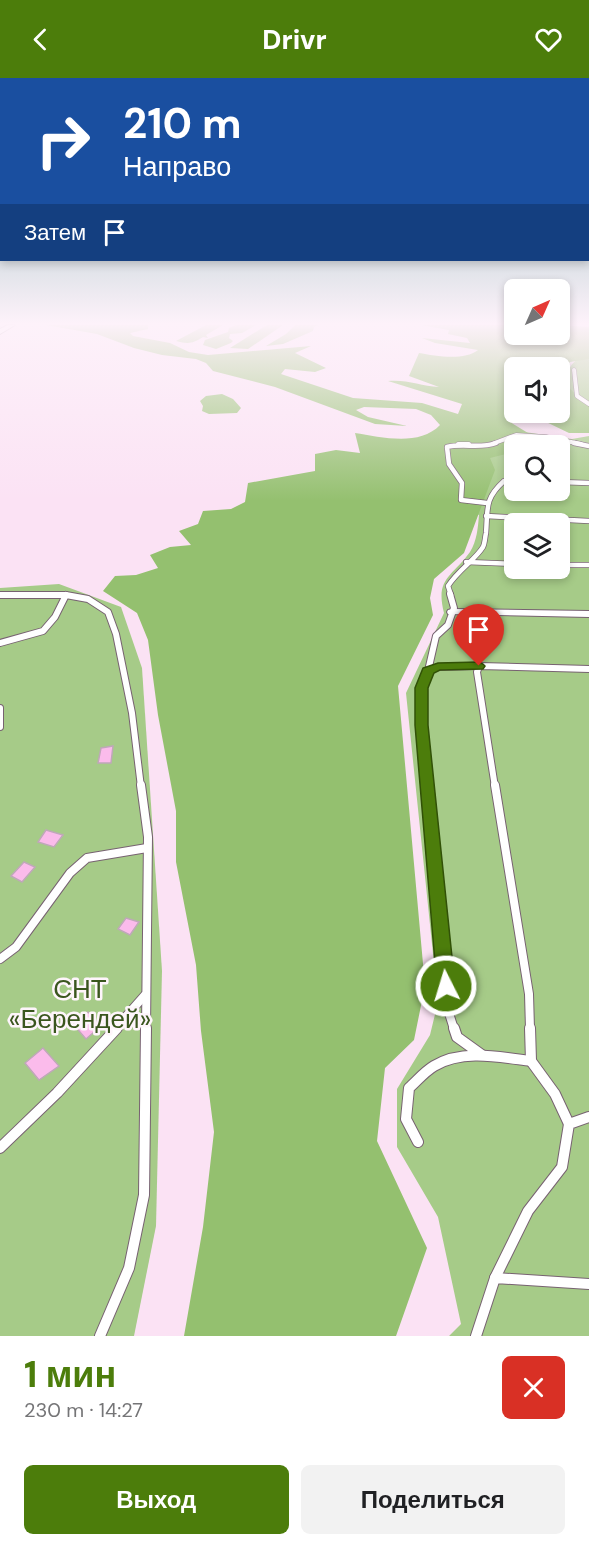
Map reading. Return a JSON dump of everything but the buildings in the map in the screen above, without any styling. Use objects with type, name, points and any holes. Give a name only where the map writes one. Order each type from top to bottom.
[{"type":"street","points":[[452,612],[589,614]]},
{"type":"lane","points":[[576,384],[577,396],[589,404]]},
{"type":"lane","points":[[487,503],[461,500],[462,483],[449,464],[447,447],[459,444],[490,445],[516,435],[546,437],[589,446]]},
{"type":"lane","points":[[482,1055],[457,1037],[447,1007],[422,725],[421,688],[428,671],[436,636],[448,625],[454,608],[448,586],[466,562],[484,546],[487,503],[494,495],[495,489],[504,481]]},
{"type":"lane","points":[[570,482],[589,483]]},
{"type":"lane","points":[[486,516],[589,521]]},
{"type":"lane","points":[[466,562],[504,564]]},
{"type":"lane","points":[[570,565],[589,565]]},
{"type":"lane","points":[[0,595],[66,595],[88,599],[108,612],[116,634],[132,713],[147,848],[144,1195],[129,1268],[100,1336]]},
{"type":"lane","points":[[0,643],[7,639],[38,634],[50,626],[66,595]]},
{"type":"lane","points":[[428,671],[438,667],[479,666],[589,669]]},
{"type":"lane","points":[[476,1336],[495,1278],[528,1211],[562,1167],[569,1124],[555,1094],[531,1061],[529,994],[479,684],[479,666]]},
{"type":"lane","points":[[0,708],[0,727]]},
{"type":"lane","points":[[0,959],[16,947],[70,873],[87,858],[147,848]]},
{"type":"lane","points":[[0,1148],[28,1123],[103,1044],[145,995]]},
{"type":"lane","points":[[418,1142],[406,1119],[409,1088],[436,1065],[461,1055],[531,1061]]},
{"type":"lane","points":[[569,1124],[589,1117]]},
{"type":"lane","points":[[495,1278],[589,1284]]},
{"type":"green space","points":[[262,384],[310,384],[353,398],[422,403],[458,414],[462,404],[397,384],[439,387],[430,384],[504,384],[504,423],[512,423],[531,435],[504,435],[504,454],[490,458],[495,470],[464,553],[434,579],[430,598],[433,615],[398,686],[425,986],[414,1040],[385,1068],[377,1141],[427,1248],[396,1336],[184,1336],[203,1227],[214,1132],[201,1031],[196,965],[176,862],[176,811],[158,715],[148,640],[137,613],[103,591],[115,576],[136,575],[158,568],[150,555],[170,547],[191,545],[179,531],[198,524],[203,511],[231,509],[245,502],[248,483],[315,471],[315,454],[336,450],[360,453],[355,433],[399,439],[411,438],[431,432],[440,425],[431,415],[416,409],[364,407],[356,410],[368,417],[407,426],[375,424]]},
{"type":"green space","points":[[570,384],[589,384],[589,412],[570,399]]},
{"type":"green space","points":[[570,389],[589,406],[589,433],[569,433],[548,423],[570,423]]},
{"type":"green space","points":[[222,394],[233,399],[241,408],[237,413],[209,414],[202,411],[203,406],[200,401],[206,396]]},
{"type":"green space","points":[[525,432],[545,435],[521,435]]},
{"type":"green space","points":[[589,436],[589,1336],[449,1336],[461,1324],[438,1217],[397,1147],[397,1089],[430,1035],[438,1002],[406,693],[444,613],[442,592],[444,585],[470,552],[477,534],[479,515],[456,504],[454,483],[504,447],[504,501],[570,501],[570,439]]},
{"type":"green space","name":"СНТ «Берендей»","points":[[59,584],[121,607],[142,668],[162,971],[156,1226],[134,1336],[0,1336],[0,588]]},
{"type":"route","points":[[446,986],[422,725],[421,688],[428,671],[438,667],[479,666]]}]
